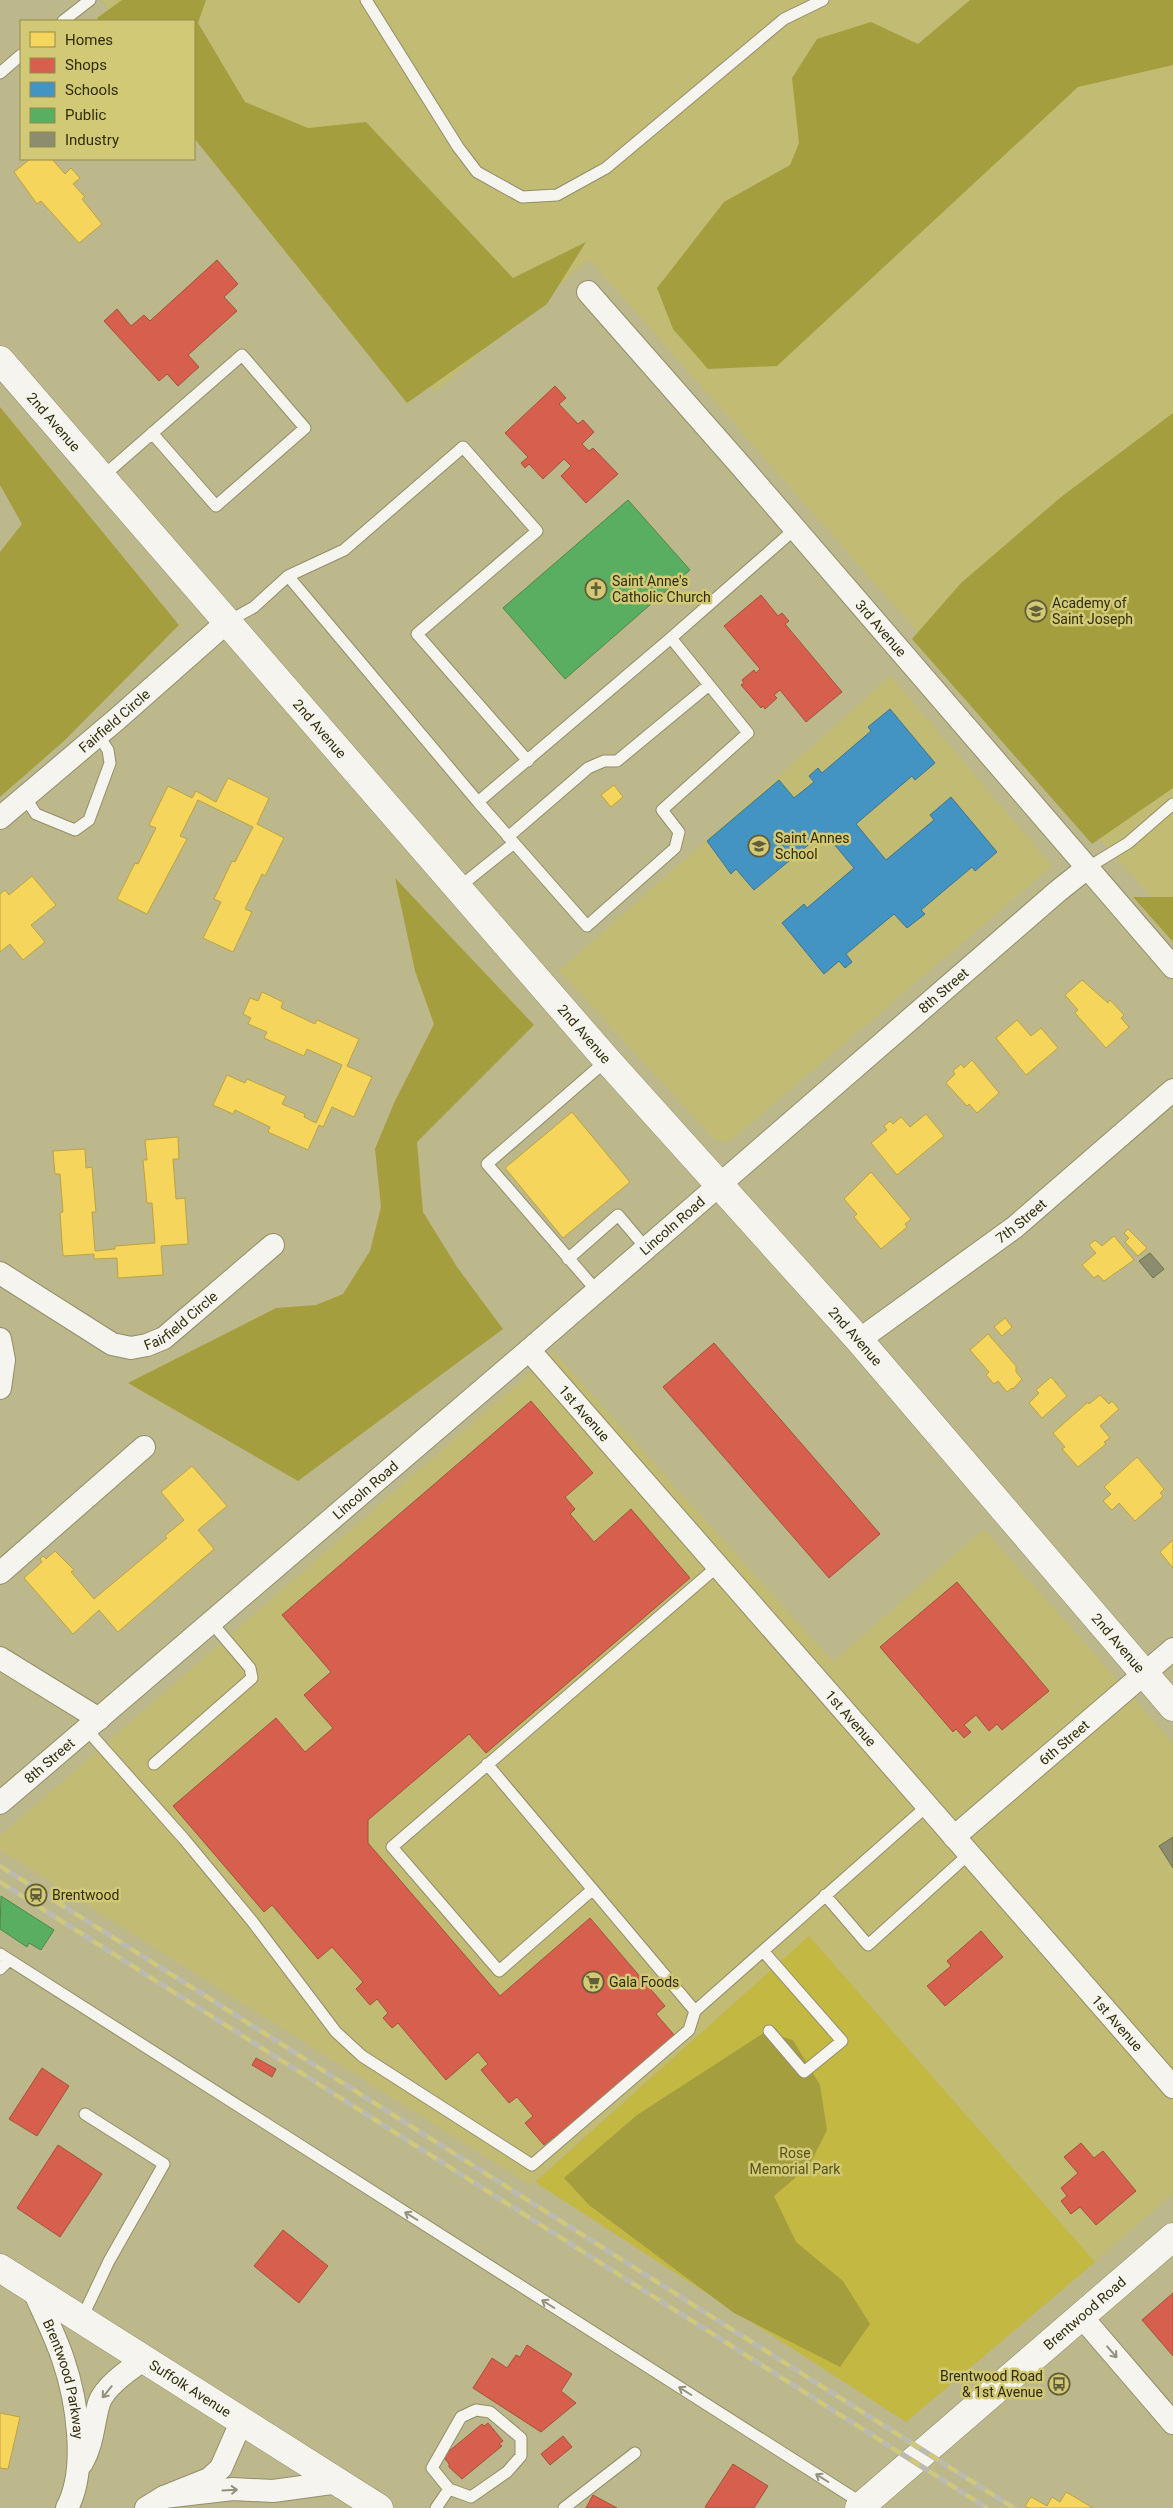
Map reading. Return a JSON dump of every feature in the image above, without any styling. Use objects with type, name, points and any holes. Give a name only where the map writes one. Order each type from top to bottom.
[{"type":"street","name":"3rd Avenue","points":[[588,292],[1173,967]]},
{"type":"street","name":"2nd Avenue","points":[[0,360],[607,1060],[859,1340],[1173,1707]]},
{"type":"street","name":"Fairfield Circle","points":[[0,818],[227,622]]},
{"type":"street","name":"8th Street","points":[[720,1184],[1087,868]]},
{"type":"street","name":"7th Street","points":[[859,1340],[1015,1227],[1173,1090]]},
{"type":"street","name":"Lincoln Road","points":[[93,1725],[720,1184]]},
{"type":"street","name":"Fairfield Circle","points":[[0,1273],[112,1344],[131,1348],[147,1345],[173,1331],[273,1245]]},
{"type":"street","points":[[0,1339],[4,1360],[0,1388]]},
{"type":"street","name":"1st Avenue","points":[[529,1350],[1173,2087]]},
{"type":"street","points":[[0,1572],[144,1446]]},
{"type":"street","name":"6th Street","points":[[962,1845],[1143,1674],[1173,1649]]},
{"type":"street","points":[[0,1658],[93,1725]]},
{"type":"street","name":"8th Street","points":[[0,1803],[93,1725]]},
{"type":"street","name":"Brentwood Road","points":[[861,2506],[1173,2237]]},
{"type":"street","name":"Suffolk Avenue","points":[[0,2268],[379,2508]]},
{"type":"street","name":"Brentwood Parkway","points":[[33,2289],[63,2359],[75,2411],[79,2452],[75,2490],[68,2507]]},
{"type":"street","points":[[1080,2316],[1173,2423]]},
{"type":"street","name":"Brentwood Parkway","points":[[77,2473],[90,2449],[100,2401],[121,2375],[143,2360]]},
{"type":"street","points":[[155,2502],[209,2479],[221,2468],[242,2420]]},
{"type":"street","points":[[155,2502],[233,2489],[273,2491],[339,2482]]},
{"type":"lane","points":[[64,20],[90,0]]},
{"type":"lane","points":[[366,0],[458,147],[477,172],[522,197],[557,195],[606,168],[784,19],[823,0]]},
{"type":"lane","points":[[0,73],[20,56]]},
{"type":"lane","points":[[102,477],[242,355],[305,428],[216,506],[152,434]]},
{"type":"lane","points":[[227,622],[254,607],[288,576],[344,550],[463,447],[537,531],[417,634],[528,761]]},
{"type":"lane","points":[[478,802],[671,638],[795,529]]},
{"type":"lane","points":[[288,576],[478,802],[587,926],[675,848],[680,832],[662,810],[748,733],[671,638]]},
{"type":"lane","points":[[458,888],[588,768],[604,761],[617,762],[709,686]]},
{"type":"lane","points":[[25,797],[36,814],[74,830],[88,820],[110,764],[108,750],[98,735]]},
{"type":"lane","name":"8th Street","points":[[1087,868],[1128,843],[1173,804]]},
{"type":"lane","points":[[596,1290],[487,1164],[607,1060]]},
{"type":"lane","points":[[568,1259],[618,1216],[646,1247]]},
{"type":"lane","points":[[592,1890],[499,1971],[392,1847],[718,1566]]},
{"type":"lane","points":[[154,1764],[252,1678],[250,1668],[211,1622]]},
{"type":"lane","points":[[93,1725],[252,1921],[336,2032],[362,2056],[532,2164],[689,2030],[695,2018],[695,2010],[487,1764]]},
{"type":"lane","points":[[695,2010],[927,1806]]},
{"type":"lane","points":[[825,1894],[868,1945],[962,1845]]},
{"type":"lane","points":[[762,1951],[842,2041],[804,2072],[769,2031]]},
{"type":"lane","points":[[0,1969],[4,1957],[861,2506]]},
{"type":"lane","points":[[81,2320],[109,2262],[164,2164],[85,2114]]},
{"type":"lane","points":[[476,2410],[490,2412],[521,2438],[521,2456],[507,2472],[471,2497],[449,2489],[432,2468],[460,2417],[476,2410]]},
{"type":"lane","points":[[564,2508],[636,2453]]},
{"type":"lane","points":[[436,2508],[449,2489]]},
{"type":"shaded area","name":"Academy of Saint Joseph","points":[[101,0],[1173,0],[1173,922],[589,259],[435,392],[195,110],[195,20],[118,20]]},
{"type":"shaded area","points":[[891,676],[1052,866],[730,1141],[716,1141],[559,971]]},
{"type":"shaded area","points":[[554,1352],[833,1662],[984,1529],[1173,1743],[1173,2193],[1095,2262],[809,1936],[530,2185],[0,1850],[0,1836]]},
{"type":"green space","points":[[122,0],[206,0],[198,23],[245,102],[308,128],[366,122],[513,278],[586,242],[547,304],[407,403],[195,139],[195,20],[99,20],[97,18]]},
{"type":"green space","points":[[970,0],[1173,0],[1173,65],[1078,87],[777,366],[708,369],[673,329],[657,288],[724,202],[790,165],[799,143],[792,78],[817,39],[871,22],[918,44]]},
{"type":"green space","points":[[0,407],[179,625],[64,741],[0,797],[0,552],[22,524],[0,485]]},
{"type":"green space","points":[[1173,413],[1173,788],[1092,844],[912,639],[961,583],[1061,497]]},
{"type":"green space","points":[[395,878],[534,1025],[417,1142],[423,1212],[457,1267],[503,1329],[298,1481],[128,1383],[276,1308],[316,1305],[343,1294],[370,1251],[381,1207],[375,1149],[394,1103],[434,1024],[415,971]]},
{"type":"green space","points":[[1133,897],[1173,897],[1173,942]]},
{"type":"green space","name":"Rose Memorial Park","points":[[809,1936],[1095,2262],[906,2422],[535,2182]]},
{"type":"green space","points":[[765,2032],[793,2040],[820,2085],[827,2130],[809,2166],[774,2196],[796,2242],[843,2281],[870,2324],[840,2367],[734,2313],[589,2205],[564,2178],[637,2115]]},
{"type":"building: Homes","points":[[29,160],[53,160],[65,174],[71,168],[80,178],[73,184],[85,197],[82,199],[102,224],[79,243],[41,201],[37,204],[14,172]]},
{"type":"building: Homes","points":[[228,778],[269,798],[257,824],[284,838],[265,876],[262,874],[245,909],[252,912],[233,952],[203,938],[221,902],[214,899],[232,861],[235,862],[253,827],[198,800],[180,836],[187,839],[147,914],[117,899],[135,863],[138,864],[156,828],[149,825],[168,786],[192,798],[196,791],[216,802]]},
{"type":"building: Homes","points":[[614,785],[623,797],[611,807],[601,795]]},
{"type":"building: Homes","points":[[32,876],[56,905],[31,925],[45,942],[23,960],[10,944],[0,952],[0,894],[5,890],[9,895]]},
{"type":"building: Homes","points":[[1082,980],[1108,1003],[1110,1000],[1124,1015],[1121,1018],[1129,1027],[1106,1048],[1075,1013],[1078,1010],[1065,995]]},
{"type":"building: Homes","points":[[262,992],[283,1002],[281,1008],[315,1024],[317,1020],[359,1039],[347,1066],[372,1077],[354,1117],[332,1107],[323,1127],[319,1125],[308,1150],[268,1132],[270,1127],[235,1110],[233,1114],[213,1105],[227,1075],[245,1083],[247,1079],[286,1096],[282,1104],[305,1114],[304,1117],[316,1123],[342,1065],[307,1049],[304,1056],[264,1038],[267,1032],[248,1024],[251,1018],[243,1014],[250,998],[258,1001]]},
{"type":"building: Homes","points":[[1017,1020],[1031,1036],[1041,1028],[1058,1048],[1026,1075],[996,1038]]},
{"type":"building: Homes","points":[[972,1060],[999,1093],[977,1113],[969,1104],[967,1106],[946,1083],[955,1074],[953,1071],[961,1064],[964,1068]]},
{"type":"building: Homes","points":[[572,1112],[630,1182],[563,1238],[505,1168]]},
{"type":"building: Homes","points":[[926,1114],[944,1136],[897,1175],[871,1143],[887,1130],[884,1126],[890,1121],[893,1124],[901,1117],[910,1127]]},
{"type":"building: Homes","points":[[178,1137],[179,1159],[173,1159],[176,1199],[185,1198],[188,1244],[161,1246],[163,1275],[118,1278],[117,1258],[94,1259],[94,1254],[63,1256],[60,1213],[63,1212],[60,1174],[55,1174],[53,1151],[85,1149],[86,1168],[92,1167],[96,1212],[92,1212],[95,1251],[115,1249],[115,1246],[155,1243],[152,1203],[147,1203],[143,1160],[147,1160],[145,1140]]},
{"type":"building: Homes","points":[[871,1172],[911,1219],[905,1224],[907,1227],[881,1249],[854,1217],[857,1214],[844,1199]]},
{"type":"building: Homes","points":[[1128,1229],[1147,1248],[1138,1256],[1125,1242],[1129,1238],[1124,1233]]},
{"type":"building: Homes","points":[[1114,1236],[1134,1260],[1104,1281],[1098,1275],[1094,1278],[1082,1265],[1096,1253],[1089,1245],[1095,1240],[1102,1246]]},
{"type":"building: Homes","points":[[1005,1318],[1012,1327],[1002,1336],[994,1327]]},
{"type":"building: Homes","points":[[988,1334],[1016,1366],[1016,1372],[1022,1379],[1013,1389],[1007,1392],[998,1381],[994,1384],[986,1375],[989,1372],[970,1350]]},
{"type":"building: Homes","points":[[1051,1377],[1067,1396],[1042,1418],[1029,1403],[1039,1393],[1036,1390]]},
{"type":"building: Homes","points":[[1100,1395],[1109,1404],[1112,1401],[1119,1409],[1100,1426],[1110,1438],[1104,1442],[1106,1444],[1078,1467],[1062,1449],[1065,1447],[1053,1433],[1088,1402],[1089,1404]]},
{"type":"building: Homes","points":[[1137,1457],[1164,1489],[1160,1493],[1163,1496],[1135,1521],[1119,1503],[1112,1510],[1103,1501],[1111,1494],[1104,1487]]},
{"type":"building: Homes","points":[[192,1466],[227,1506],[198,1530],[214,1549],[118,1632],[99,1610],[73,1634],[24,1578],[42,1562],[40,1559],[43,1556],[46,1559],[55,1551],[74,1570],[71,1572],[94,1599],[167,1538],[165,1536],[184,1520],[161,1492]]},
{"type":"building: Homes","points":[[1173,1540],[1173,1568],[1160,1552]]},
{"type":"building: Homes","points":[[0,2413],[20,2417],[8,2469],[0,2468]]},
{"type":"building: Homes","points":[[1066,2492],[1093,2508],[1029,2508],[1025,2506],[1031,2497],[1047,2506],[1052,2497],[1060,2502]]},
{"type":"building: Shops","points":[[217,260],[238,284],[224,297],[237,311],[188,355],[199,367],[178,386],[167,374],[159,381],[104,321],[117,309],[131,326],[144,315],[150,321]]},
{"type":"building: Shops","points":[[555,386],[566,398],[559,404],[578,424],[583,420],[594,432],[582,444],[589,451],[593,448],[618,474],[586,503],[561,476],[571,466],[564,459],[543,479],[529,464],[525,468],[521,463],[528,457],[505,433]]},
{"type":"building: Shops","points":[[761,595],[778,616],[782,613],[789,621],[785,624],[842,692],[806,722],[780,690],[774,695],[777,698],[765,709],[763,706],[761,708],[741,685],[744,683],[742,680],[754,670],[756,673],[760,669],[724,626]]},
{"type":"building: Shops","points":[[714,1343],[880,1534],[829,1578],[663,1387]]},
{"type":"building: Shops","points":[[531,1401],[593,1473],[565,1497],[575,1509],[570,1514],[594,1542],[631,1509],[690,1578],[486,1753],[469,1734],[368,1820],[368,1843],[500,1996],[590,1918],[665,2006],[656,2014],[675,2036],[554,2139],[553,2137],[544,2145],[525,2123],[533,2116],[517,2097],[509,2103],[481,2070],[488,2064],[478,2052],[446,2080],[398,2023],[392,2028],[383,2018],[388,2013],[377,1999],[370,2005],[356,1989],[363,1982],[332,1947],[318,1959],[272,1905],[264,1912],[173,1806],[276,1718],[305,1752],[333,1728],[304,1695],[331,1672],[282,1615]]},
{"type":"building: Shops","points":[[957,1582],[1049,1691],[1002,1730],[997,1724],[989,1731],[976,1715],[964,1725],[971,1732],[964,1738],[956,1729],[953,1732],[880,1647]]},
{"type":"building: Shops","points":[[981,1931],[1003,1957],[945,2006],[927,1986],[951,1966],[947,1961]]},
{"type":"building: Shops","points":[[256,2058],[276,2069],[272,2077],[252,2065]]},
{"type":"building: Shops","points":[[42,2068],[69,2086],[37,2136],[9,2119]]},
{"type":"building: Shops","points":[[1081,2143],[1094,2158],[1103,2151],[1136,2191],[1096,2225],[1080,2207],[1071,2214],[1061,2201],[1067,2196],[1061,2188],[1078,2173],[1064,2157]]},
{"type":"building: Shops","points":[[58,2145],[102,2174],[60,2237],[17,2208]]},
{"type":"building: Shops","points":[[283,2230],[328,2266],[299,2303],[254,2266]]},
{"type":"building: Shops","points":[[1173,2293],[1173,2356],[1142,2320]]},
{"type":"building: Shops","points":[[527,2345],[572,2374],[561,2391],[576,2403],[541,2432],[473,2388],[492,2358],[507,2368],[516,2355],[520,2357]]},
{"type":"building: Shops","points":[[488,2423],[503,2441],[499,2444],[502,2446],[462,2479],[449,2467],[443,2456],[482,2424],[484,2426]]},
{"type":"building: Shops","points":[[563,2436],[572,2447],[550,2465],[541,2454]]},
{"type":"building: Shops","points":[[733,2464],[768,2486],[754,2508],[705,2507]]},
{"type":"building: Shops","points":[[593,2495],[617,2508],[586,2508]]},
{"type":"building: Schools","name":"Saint Annes School","points":[[890,709],[935,763],[915,780],[912,776],[856,824],[886,860],[934,820],[930,815],[951,797],[997,852],[975,871],[972,867],[921,910],[925,914],[907,928],[894,914],[846,954],[852,962],[845,968],[839,961],[824,974],[782,923],[804,904],[807,908],[854,868],[824,832],[754,890],[736,869],[731,874],[707,841],[779,780],[794,798],[814,782],[809,776],[818,768],[822,773],[871,731],[868,727]]},
{"type":"building: Public","name":"Saint Anne's Catholic Church","points":[[628,500],[690,570],[565,679],[503,608]]},
{"type":"building: Public","name":"Brentwood","points":[[1,1896],[54,1930],[41,1950],[29,1943],[27,1947],[0,1929]]},
{"type":"building: Industry","points":[[1150,1253],[1164,1269],[1153,1278],[1139,1261]]},
{"type":"building: Industry","points":[[1173,1837],[1173,1868],[1159,1846]]},
{"type":"railway","points":[[0,1866],[1014,2508]]},
{"type":"railway","points":[[0,1882],[987,2508]]},
{"type":"place","name":"Saint Anne's Catholic Church","points":[[596,589]]},
{"type":"place","name":"Academy of Saint Joseph","points":[[1036,611]]},
{"type":"place","name":"Saint Annes School","points":[[759,846]]},
{"type":"place","name":"Brentwood","points":[[36,1895]]},
{"type":"place","name":"Gala Foods","points":[[593,1982]]},
{"type":"place","name":"Brentwood Road & 1st Avenue","points":[[1059,2384]]}]
